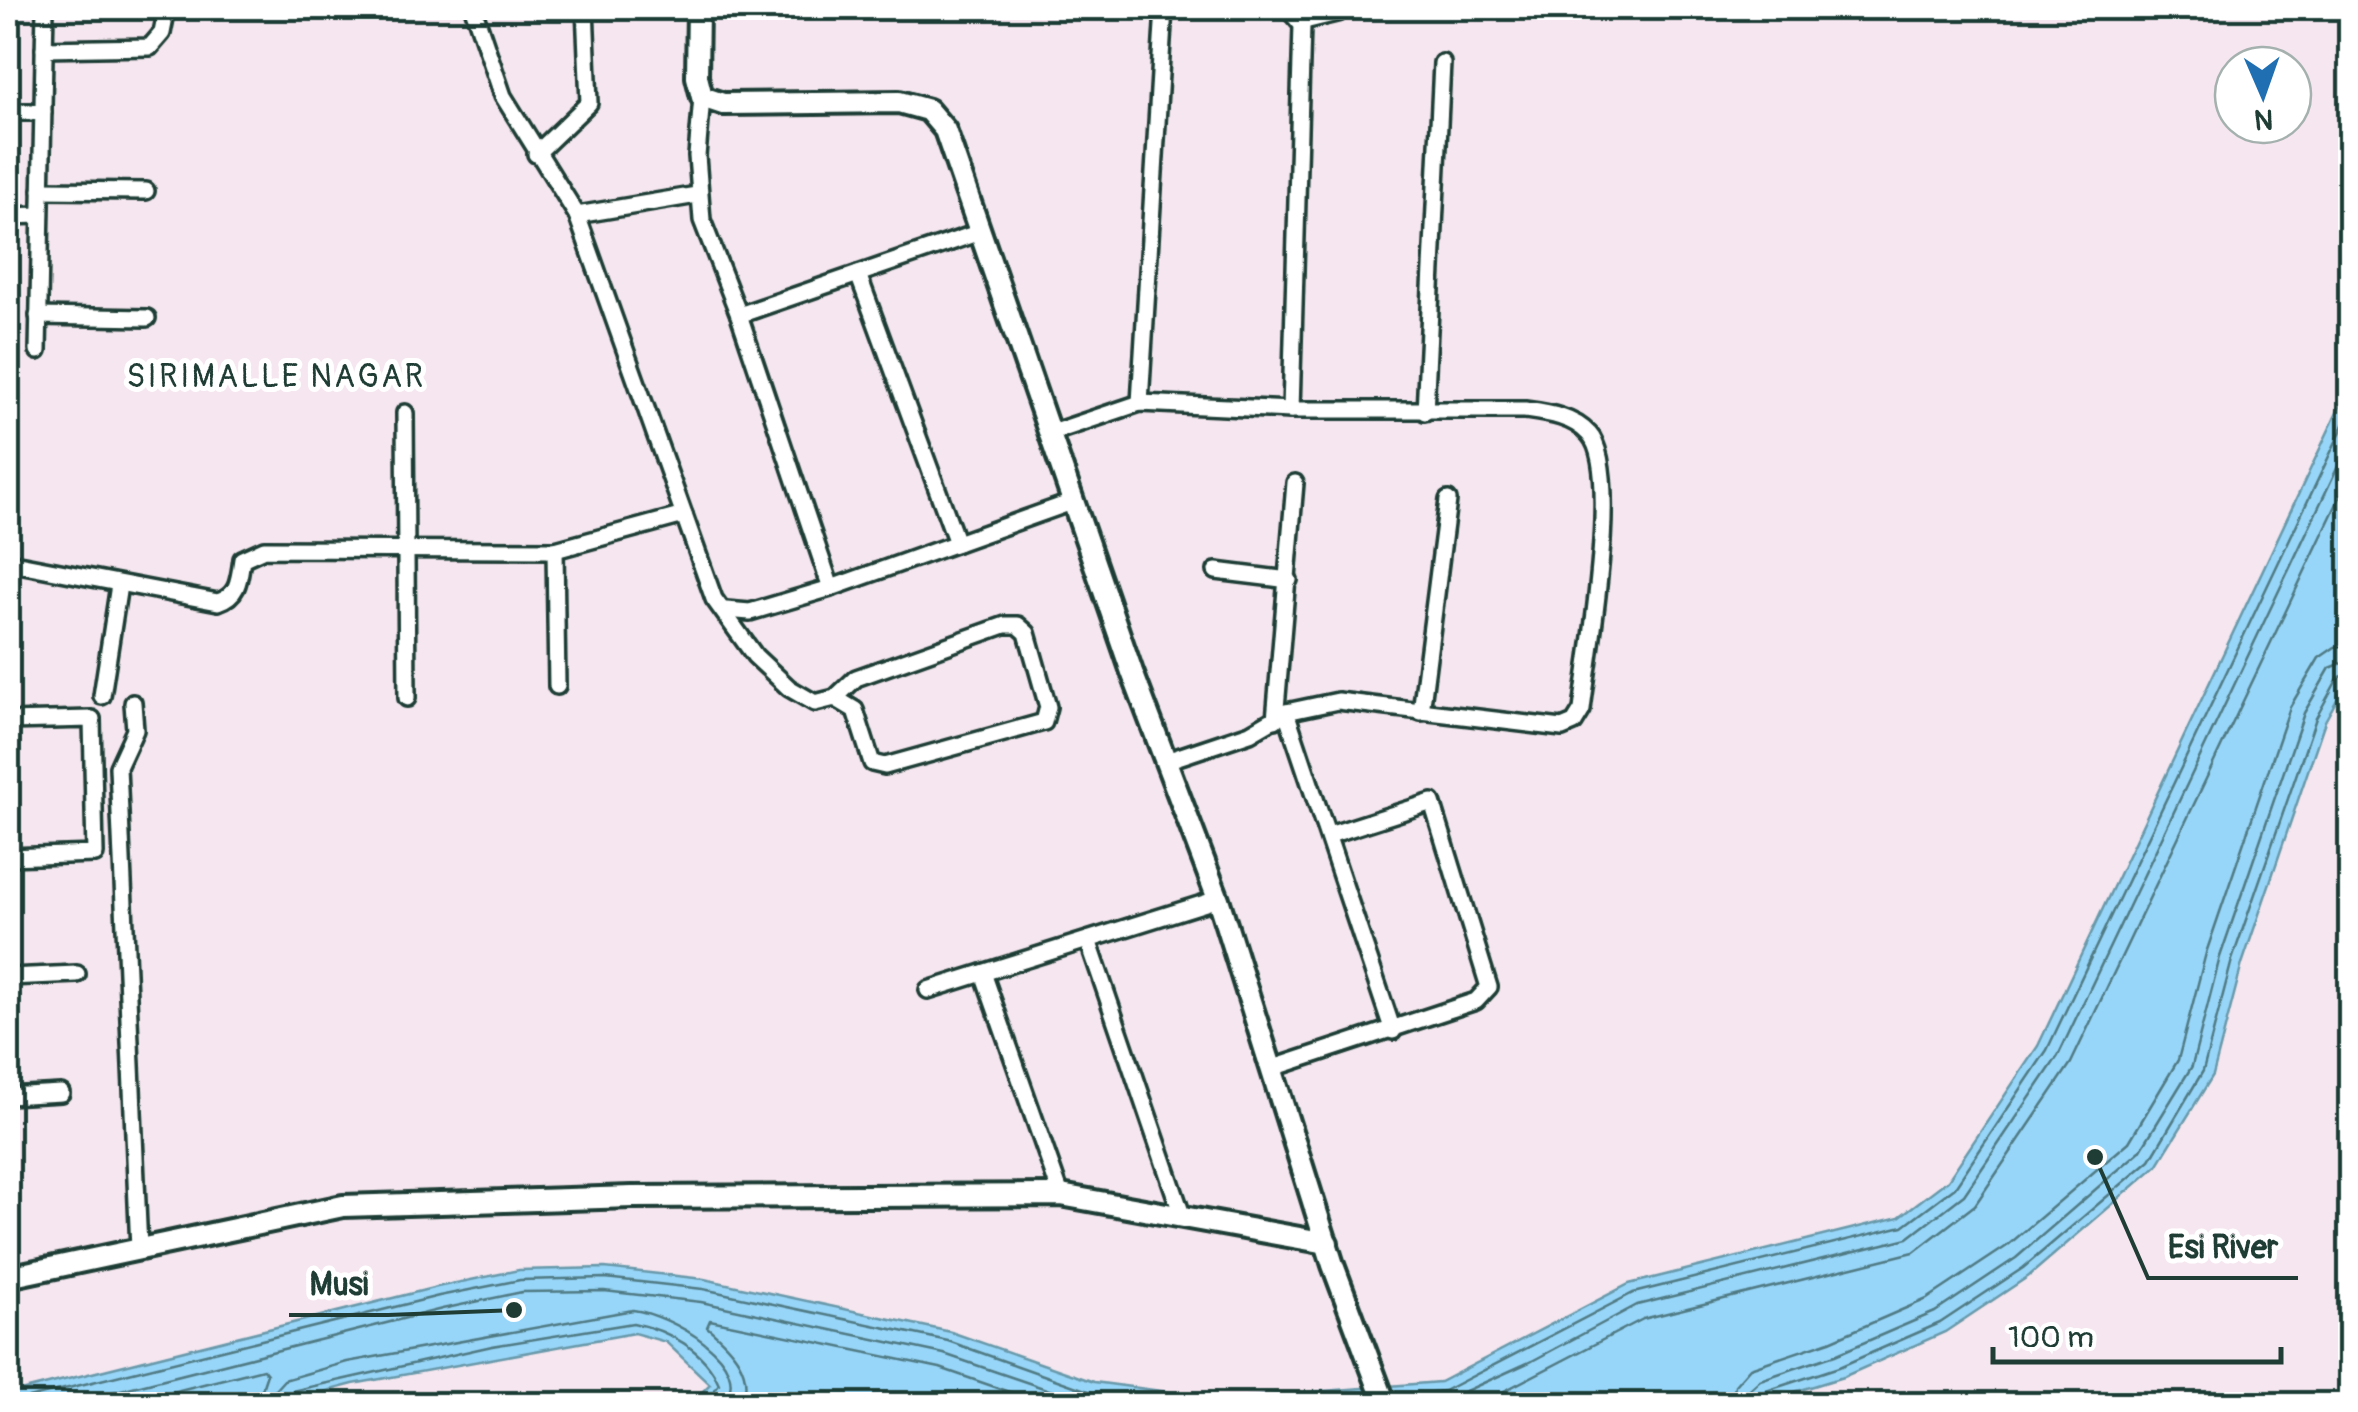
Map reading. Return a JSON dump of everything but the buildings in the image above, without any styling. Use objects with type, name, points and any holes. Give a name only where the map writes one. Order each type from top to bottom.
[{"type":"street","points":[[38,351],[45,8]]},
{"type":"street","points":[[44,49],[150,47],[162,32],[167,8]]},
{"type":"street","points":[[473,8],[503,96],[576,216],[714,600],[726,610],[755,656],[789,688],[815,703],[835,698],[856,678],[1005,625],[1018,625],[1027,634],[1048,707],[1044,722],[885,766],[872,764],[854,710],[835,698]]},
{"type":"street","points":[[536,154],[590,103],[585,8]]},
{"type":"street","points":[[698,8],[698,77],[702,97],[697,195],[831,588]]},
{"type":"street","points":[[1140,402],[1164,8]]},
{"type":"street","points":[[1277,8],[1290,11],[1302,25],[1291,410]]},
{"type":"street","points":[[1425,412],[1442,63]]},
{"type":"street","points":[[702,97],[723,104],[899,102],[928,110],[945,130],[1072,502],[1218,899],[1333,1265],[1385,1404]]},
{"type":"street","points":[[8,112],[43,112]]},
{"type":"street","points":[[41,190],[146,191]]},
{"type":"street","points":[[576,216],[697,195]]},
{"type":"street","points":[[8,216],[40,215]]},
{"type":"street","points":[[740,315],[980,232]]},
{"type":"street","points":[[858,274],[958,543]]},
{"type":"street","points":[[38,316],[147,318]]},
{"type":"street","points":[[1048,434],[1140,402],[1291,410],[1525,410],[1558,415],[1590,434],[1602,459],[1605,506],[1582,710],[1574,723],[1562,728],[1338,701],[1280,716],[1250,733],[1166,760]]},
{"type":"street","points":[[405,413],[410,548],[407,698]]},
{"type":"street","points":[[1295,483],[1280,716],[1329,835],[1393,1030]]},
{"type":"street","points":[[1422,712],[1448,500]]},
{"type":"street","points":[[726,610],[750,612],[831,588],[1072,502]]},
{"type":"street","points":[[8,562],[218,602],[230,598],[237,588],[242,559],[250,552],[556,550],[684,516]]},
{"type":"street","points":[[556,550],[558,686]]},
{"type":"street","points":[[1216,571],[1290,580]]},
{"type":"street","points":[[102,696],[119,585]]},
{"type":"street","points":[[133,703],[136,730],[118,767],[138,1249]]},
{"type":"street","points":[[8,721],[92,719],[95,854],[8,856]]},
{"type":"street","points":[[1273,1068],[1476,1001],[1489,987],[1432,802],[1329,835]]},
{"type":"street","points":[[928,990],[1218,899]]},
{"type":"street","points":[[1088,940],[1183,1218]]},
{"type":"street","points":[[8,977],[77,974]]},
{"type":"street","points":[[982,974],[1061,1196]]},
{"type":"street","points":[[8,1096],[61,1093]]},
{"type":"street","points":[[8,1277],[343,1206],[632,1197],[1061,1196],[1327,1242]]},
{"type":"lane","points":[[1302,25],[1332,20],[1339,16],[1339,8]]},
{"type":"water","points":[[2350,385],[2350,676],[2325,721],[2242,964],[2213,1075],[2157,1166],[2029,1276],[1945,1332],[1843,1377],[1755,1404],[690,1404],[710,1384],[666,1342],[634,1333],[353,1384],[278,1404],[8,1404],[8,1394],[437,1287],[519,1270],[605,1268],[704,1279],[951,1332],[1094,1382],[1221,1399],[1440,1382],[1629,1284],[1899,1217],[1948,1180],[2038,1046]]},
{"type":"place","name":"Esi River","points":[[2095,1157]]},
{"type":"place","name":"Musi","points":[[514,1310]]},
{"type":"district","name":"SIRIMALLE NAGAR","points":[[276,376]]}]
